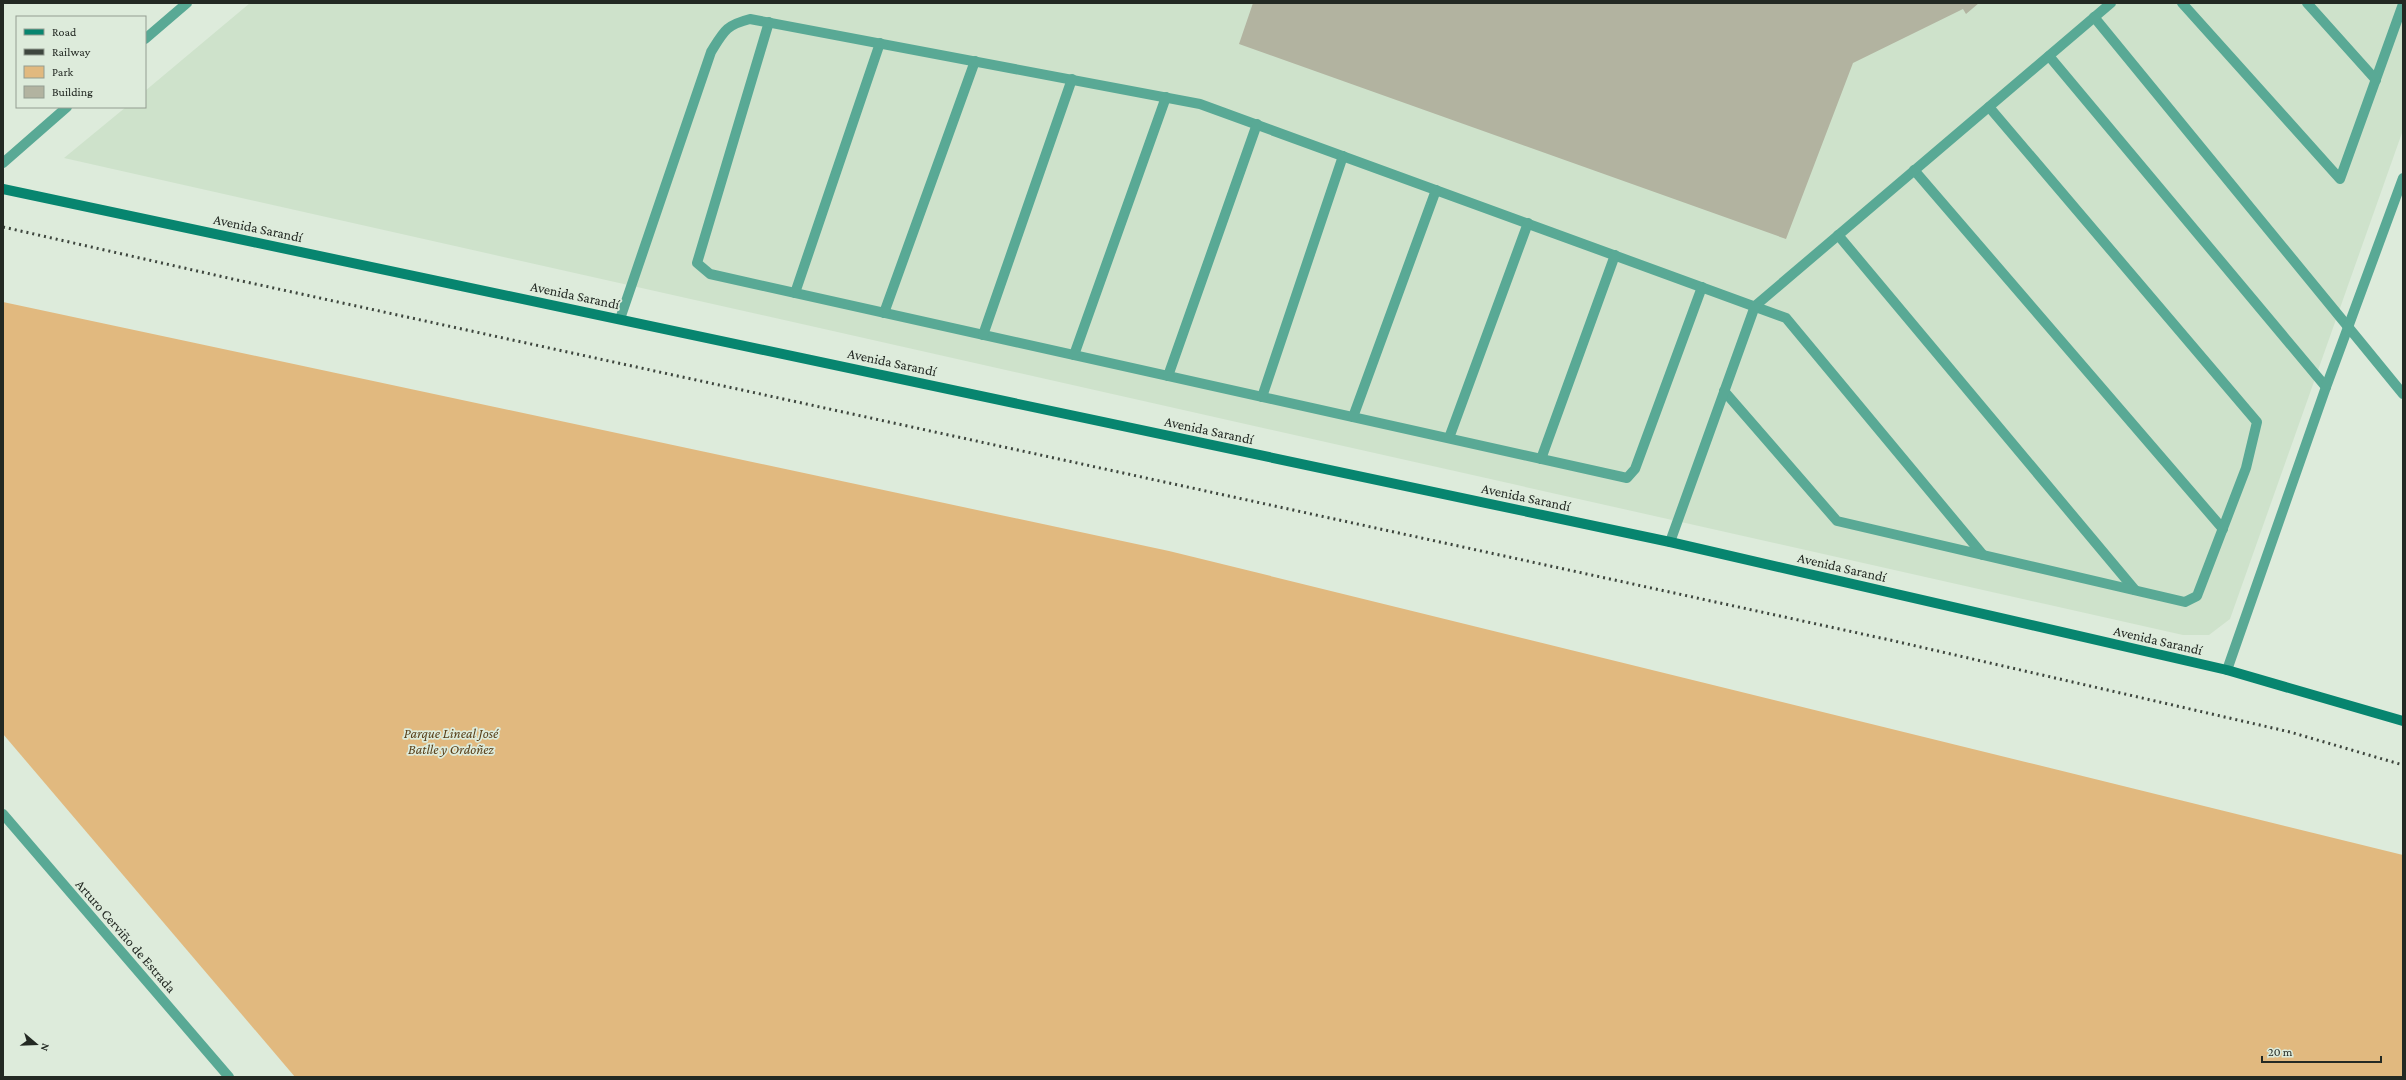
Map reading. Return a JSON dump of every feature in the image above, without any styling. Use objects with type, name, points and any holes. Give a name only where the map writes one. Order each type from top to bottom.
[{"type":"street","points":[[146,38],[187,3]]},
{"type":"street","points":[[1670,542],[1755,306],[2111,3]]},
{"type":"street","points":[[2182,3],[2340,179],[2403,4]]},
{"type":"street","points":[[2307,3],[2376,80]]},
{"type":"street","points":[[2094,17],[2403,394]]},
{"type":"street","points":[[620,319],[711,52],[721,36],[732,23],[750,19],[769,22],[1200,104],[1786,318],[1983,555]]},
{"type":"street","points":[[769,22],[697,264],[710,274],[1627,478],[1635,469],[1702,287]]},
{"type":"street","points":[[795,293],[880,43]]},
{"type":"street","points":[[2049,56],[2326,387]]},
{"type":"street","points":[[884,313],[975,61]]},
{"type":"street","points":[[984,335],[1072,79]]},
{"type":"street","points":[[1074,355],[1166,97]]},
{"type":"street","points":[[1724,391],[1837,521],[2185,602],[2197,596],[2246,468],[2257,422],[1988,107]]},
{"type":"street","points":[[3,163],[66,108]]},
{"type":"street","points":[[1168,376],[1258,124]]},
{"type":"street","points":[[1262,397],[1343,156]]},
{"type":"street","points":[[1914,170],[2223,529]]},
{"type":"street","points":[[2227,670],[2326,387],[2403,178]]},
{"type":"street","name":"Avenida Sarandí","points":[[3,189],[1670,542],[2227,670],[2403,721]]},
{"type":"street","points":[[1353,417],[1436,190]]},
{"type":"street","points":[[1449,438],[1528,223]]},
{"type":"street","points":[[1838,235],[2135,590]]},
{"type":"street","points":[[1541,459],[1615,255]]},
{"type":"street","name":"Arturo Cerviño de Estrada","points":[[3,814],[228,1077]]},
{"type":"shaded area","points":[[250,3],[2403,3],[2403,130],[2230,619],[2209,635],[2183,635],[64,158],[125,108],[146,108],[146,90]]},
{"type":"green space","name":"Parque Lineal José Batlle y Ordoñez","points":[[3,302],[1169,551],[2403,855],[2403,1077],[295,1077],[3,734]]},
{"type":"building","points":[[1253,3],[1979,3],[1966,14],[1963,9],[1853,63],[1786,239],[1239,44]]},
{"type":"railway","points":[[3,227],[237,280],[1890,640],[2290,732],[2403,765]]}]
